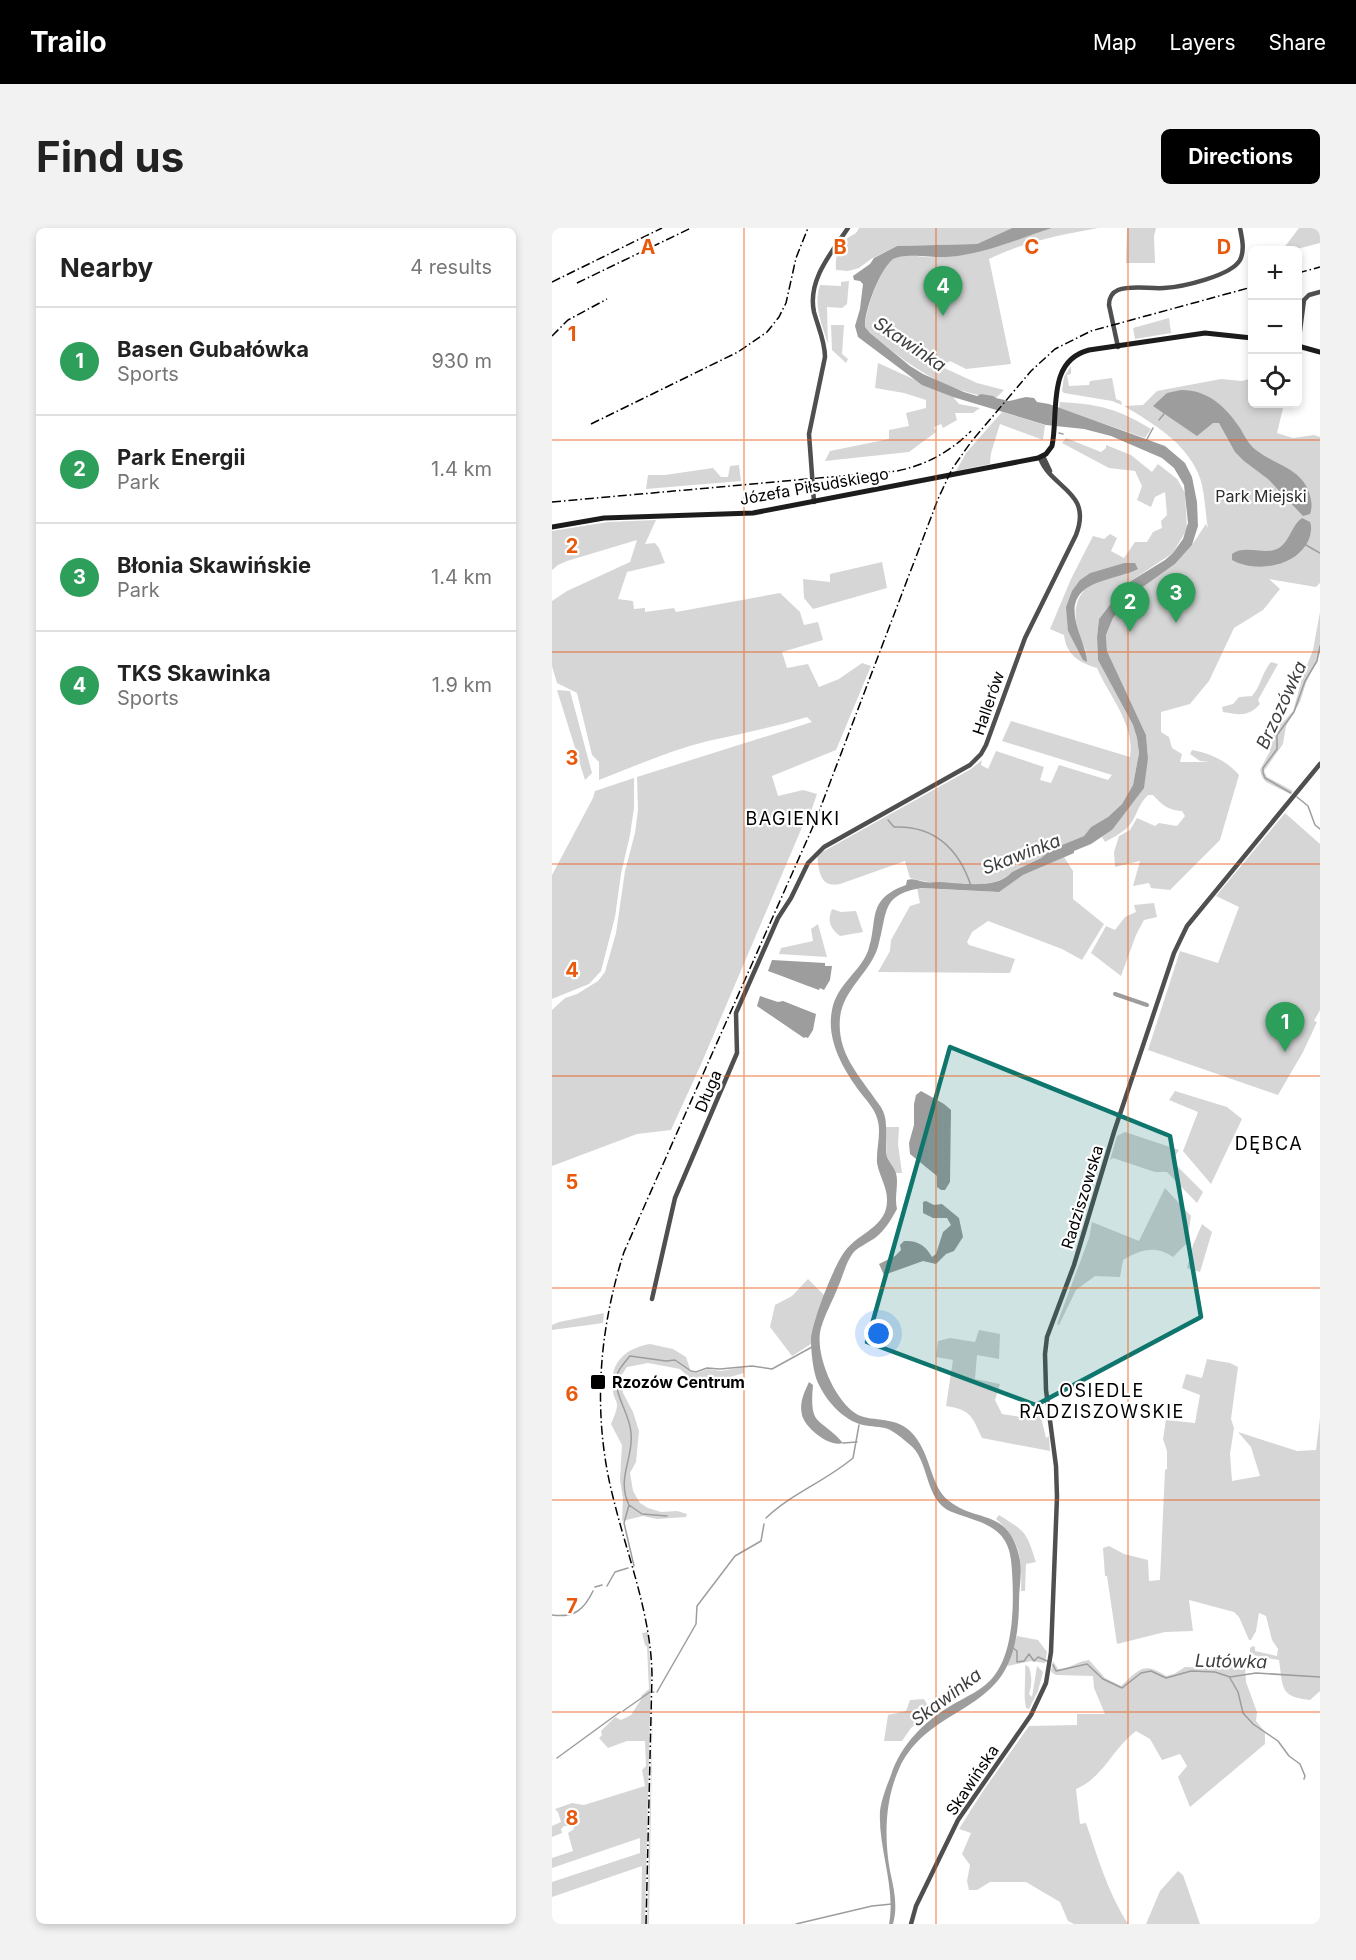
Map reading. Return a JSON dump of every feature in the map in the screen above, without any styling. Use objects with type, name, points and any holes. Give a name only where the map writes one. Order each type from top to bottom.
[{"type":"main road","points":[[1042,457],[1049,452],[1053,441],[1057,395],[1062,371],[1074,357],[1085,351],[1204,333],[1248,338]]},
{"type":"main road","points":[[1302,347],[1320,352]]},
{"type":"main road","name":"Józefa Piłsudskiego","points":[[552,527],[604,518],[753,513],[1042,457]]},
{"type":"street","points":[[814,502],[809,434],[825,352],[813,308],[813,290],[822,268],[848,228]]},
{"type":"street","points":[[1118,347],[1109,305],[1113,293],[1121,289],[1175,286],[1230,271],[1242,255],[1240,228]]},
{"type":"street","points":[[1302,315],[1304,300],[1309,295],[1320,292]]},
{"type":"street","name":"Hallerów","points":[[791,898],[804,869],[816,853],[965,768],[981,754],[1025,638],[1079,526],[1080,511],[1076,500],[1053,475],[1042,457]]},
{"type":"street","name":"Radziszowska","points":[[1051,1652],[1057,1497],[1045,1354],[1048,1332],[1071,1273],[1114,1132],[1179,940],[1187,926],[1320,764]]},
{"type":"street","name":"Długa","points":[[652,1299],[675,1198],[736,1053],[736,1013],[773,928],[791,898]]},
{"type":"street","name":"Skawińska","points":[[911,1924],[916,1906],[958,1820],[1038,1704],[1046,1683],[1051,1652]]},
{"type":"highlighted area","points":[[950,1047],[1170,1136],[1201,1317],[1036,1405],[867,1342]]},
{"type":"green space","points":[[859,228],[1012,228],[977,244],[897,246],[859,268],[848,271],[836,270],[839,248]]},
{"type":"green space","points":[[1052,228],[1098,228],[1056,236],[989,259],[1011,364],[966,369],[950,361],[942,367],[977,383],[1004,390],[996,398],[965,392],[924,373],[898,356],[865,327],[874,291],[883,272],[893,259],[908,255],[929,257],[964,252],[1009,242]]},
{"type":"green space","points":[[1127,228],[1156,228],[1155,263],[1126,263]]},
{"type":"green space","points":[[1299,228],[1320,228],[1320,243],[1302,248],[1285,246]]},
{"type":"green space","points":[[849,281],[847,304],[842,308],[827,307],[828,344],[817,300],[820,285],[841,286],[841,282]]},
{"type":"green space","points":[[1169,318],[1171,333],[1135,339],[1133,328]]},
{"type":"green space","points":[[831,325],[844,325],[842,354],[848,359],[846,363],[832,350]]},
{"type":"green space","points":[[878,363],[953,397],[959,404],[980,408],[973,413],[955,413],[957,420],[943,428],[941,424],[934,427],[936,432],[909,452],[825,461],[830,451],[889,439],[889,430],[909,426],[906,413],[926,408],[926,400],[875,388]]},
{"type":"green space","points":[[1071,366],[1071,374],[1067,375],[1069,386],[1089,385],[1090,381],[1112,378],[1116,399],[1121,401],[1122,405],[1112,401],[1064,393],[1062,391],[1064,377]]},
{"type":"green space","name":"Park Miejski","points":[[1221,379],[1242,381],[1248,379],[1248,408],[1283,408],[1277,433],[1293,438],[1314,435],[1320,437],[1320,583],[1316,587],[1269,579],[1280,589],[1263,610],[1234,628],[1209,681],[1190,704],[1161,712],[1161,732],[1169,737],[1172,748],[1182,754],[1180,762],[1210,762],[1200,761],[1190,754],[1192,750],[1199,751],[1224,762],[1239,775],[1220,840],[1170,890],[1151,888],[1149,883],[1133,886],[1140,861],[1115,867],[1114,852],[1119,836],[1130,830],[1137,818],[1155,826],[1159,823],[1177,826],[1185,816],[1182,811],[1169,808],[1153,795],[1148,795],[1126,829],[1105,842],[1102,837],[1112,830],[1148,758],[1146,735],[1107,651],[1106,635],[1113,618],[1133,594],[1175,564],[1206,524],[1208,528],[1200,478],[1187,455],[1158,427],[1124,406],[1143,405],[1157,391]]},
{"type":"green space","points":[[1060,402],[1108,409],[1151,429],[1145,438],[1059,408]]},
{"type":"green space","points":[[1002,412],[1045,425],[1043,440],[1000,424],[990,464],[956,471],[966,453]]},
{"type":"green space","points":[[1066,438],[1101,452],[1106,445],[1131,455],[1152,472],[1158,464],[1177,479],[1185,493],[1187,529],[1173,553],[1126,584],[1099,619],[1098,660],[1133,725],[1137,738],[1139,753],[1133,785],[1122,804],[1108,817],[1091,827],[1084,836],[1052,849],[1041,858],[993,882],[964,885],[920,881],[910,878],[905,861],[840,884],[828,884],[820,873],[817,855],[971,769],[982,760],[981,765],[988,769],[996,751],[1044,767],[1040,780],[1051,783],[1059,765],[1108,780],[1112,775],[1002,741],[1011,721],[1130,757],[1131,745],[1125,722],[1097,668],[1075,657],[1065,642],[1064,635],[1050,629],[1071,579],[1093,536],[1104,539],[1110,534],[1117,538],[1111,551],[1124,558],[1135,542],[1147,542],[1153,532],[1162,528],[1161,521],[1167,515],[1165,492],[1155,497],[1151,507],[1137,500],[1142,486],[1135,471],[1109,468],[1062,443]],"holes":[[[1124,563],[1127,574],[1096,582],[1085,589],[1079,598],[1076,622],[1087,653],[1068,631],[1080,580],[1090,573]]]},
{"type":"green space","points":[[739,465],[741,481],[646,489],[648,475],[665,475],[713,468],[721,477],[728,477],[730,466]]},
{"type":"green space","points":[[656,520],[645,544],[655,543],[665,563],[627,572],[618,599],[633,601],[634,609],[645,608],[645,612],[674,608],[676,612],[780,593],[800,612],[804,625],[818,622],[823,640],[782,652],[787,668],[808,664],[819,687],[839,679],[862,663],[871,666],[836,750],[772,776],[778,796],[803,790],[817,794],[809,817],[803,825],[671,1130],[637,1134],[552,1166],[552,1010],[565,998],[577,994],[598,981],[605,972],[616,933],[625,871],[635,833],[638,810],[637,777],[812,722],[807,717],[708,741],[599,780],[599,762],[592,755],[577,693],[557,683],[552,666],[552,601],[567,591],[630,562],[637,540],[567,561],[552,570],[552,531],[608,522]]},
{"type":"green space","points":[[882,562],[887,588],[813,609],[804,598],[803,579],[830,582],[830,574]]},
{"type":"green space","points":[[1320,612],[1320,653],[1300,702],[1286,726],[1283,744],[1264,771],[1267,777],[1293,791],[1290,794],[1266,782],[1260,770],[1270,751],[1272,729],[1293,711],[1313,650]]},
{"type":"green space","points":[[1271,662],[1278,664],[1258,700],[1260,704],[1252,711],[1243,714],[1223,712],[1222,707],[1233,704],[1239,697],[1252,696]]},
{"type":"green space","points":[[557,690],[570,691],[592,773],[585,780]]},
{"type":"green space","points":[[634,778],[634,808],[630,835],[621,874],[615,917],[601,971],[589,984],[552,999],[552,875],[595,791]]},
{"type":"green space","points":[[1285,813],[1320,844],[1320,1010],[1303,1052],[1278,1095],[1148,1050],[1180,951],[1218,963],[1239,907],[1216,896]]},
{"type":"green space","points":[[1064,857],[1073,871],[1073,899],[1104,924],[1082,960],[1062,949],[988,921],[972,932],[967,942],[969,945],[1015,959],[1010,973],[878,972],[890,951],[891,940],[910,906],[920,903],[917,888],[998,892],[1023,875]]},
{"type":"green space","points":[[1154,903],[1157,917],[1144,920],[1121,976],[1091,953],[1106,926],[1115,930],[1125,917],[1136,912],[1134,905]]},
{"type":"green space","points":[[832,909],[841,912],[856,911],[863,932],[840,936],[830,924]]},
{"type":"green space","points":[[818,924],[827,957],[779,954],[781,948],[813,941],[811,929]]},
{"type":"green space","points":[[1175,1091],[1227,1107],[1242,1119],[1211,1184],[1183,1151],[1198,1112],[1169,1100]]},
{"type":"green space","points":[[885,1127],[899,1127],[898,1144],[902,1173],[896,1173],[887,1157]]},
{"type":"green space","points":[[1125,1132],[1179,1150],[1172,1161],[1203,1192],[1197,1203],[1167,1172],[1155,1172],[1113,1158],[1110,1160],[1117,1136]]},
{"type":"green space","points":[[1165,1188],[1191,1216],[1187,1243],[1173,1257],[1154,1250],[1142,1251],[1130,1256],[1123,1260],[1120,1277],[1095,1276],[1076,1290],[1059,1325],[1057,1324],[1089,1238],[1092,1222],[1139,1241]]},
{"type":"green space","points":[[1202,1224],[1212,1232],[1200,1272],[1187,1268]]},
{"type":"green space","points":[[808,1279],[825,1296],[815,1321],[811,1344],[792,1356],[770,1327],[775,1305],[792,1296]]},
{"type":"green space","points":[[604,1313],[603,1323],[552,1330],[552,1325],[559,1322]]},
{"type":"green space","points":[[979,1330],[1000,1334],[999,1359],[977,1355],[975,1379],[1000,1384],[995,1400],[1002,1414],[1021,1417],[1040,1413],[1046,1438],[1049,1436],[1050,1451],[982,1438],[970,1415],[946,1406],[953,1360],[936,1357],[938,1341],[950,1338],[975,1342]]},
{"type":"green space","points":[[650,1344],[673,1349],[686,1357],[691,1372],[697,1373],[708,1369],[721,1371],[744,1367],[744,1373],[723,1379],[692,1380],[680,1369],[648,1363],[627,1367],[621,1376],[623,1393],[633,1412],[639,1431],[636,1462],[630,1473],[633,1491],[640,1503],[648,1508],[661,1512],[677,1511],[687,1514],[686,1517],[657,1519],[643,1516],[622,1521],[623,1499],[620,1480],[622,1445],[611,1424],[617,1405],[613,1393],[613,1373],[620,1359],[626,1354],[633,1349]]},
{"type":"green space","points":[[1207,1359],[1230,1363],[1238,1367],[1231,1419],[1234,1428],[1230,1454],[1232,1481],[1260,1476],[1251,1447],[1238,1432],[1297,1451],[1316,1450],[1320,1418],[1320,1691],[1310,1700],[1293,1696],[1284,1689],[1279,1660],[1256,1656],[1250,1652],[1253,1646],[1255,1651],[1277,1656],[1278,1649],[1272,1640],[1266,1616],[1259,1613],[1256,1631],[1249,1640],[1239,1617],[1234,1612],[1189,1600],[1193,1631],[1165,1632],[1117,1644],[1107,1576],[1105,1576],[1103,1548],[1109,1546],[1124,1554],[1148,1560],[1149,1581],[1160,1580],[1165,1470],[1167,1469],[1167,1451],[1163,1439],[1166,1420],[1195,1423],[1200,1395],[1182,1388],[1186,1374],[1202,1378]]},
{"type":"green space","points":[[999,1515],[1024,1533],[1033,1552],[1036,1562],[1026,1564],[1025,1591],[1021,1591],[1018,1551],[1011,1535],[996,1519]]},
{"type":"green space","points":[[648,1632],[651,1676],[645,1924],[641,1924],[642,1866],[552,1897],[552,1882],[640,1853],[640,1838],[552,1868],[552,1858],[573,1851],[568,1833],[574,1829],[573,1826],[564,1826],[561,1829],[562,1833],[552,1837],[552,1826],[561,1822],[555,1809],[572,1803],[584,1805],[645,1786],[642,1770],[646,1766],[645,1741],[627,1741],[608,1748],[599,1738],[602,1735],[601,1731],[615,1717],[621,1720],[631,1715],[642,1698],[641,1696],[649,1689],[647,1647],[642,1633]]},
{"type":"green space","points":[[1017,1636],[1038,1640],[1047,1652],[1045,1663],[1031,1661],[1007,1666]]},
{"type":"green space","points":[[1089,1660],[1105,1678],[1121,1686],[1137,1672],[1146,1668],[1166,1676],[1185,1667],[1209,1668],[1220,1663],[1245,1666],[1246,1682],[1257,1712],[1256,1721],[1265,1732],[1265,1744],[1190,1807],[1178,1777],[1187,1766],[1180,1754],[1162,1760],[1150,1739],[1136,1731],[1094,1778],[1076,1789],[1080,1824],[1086,1823],[1109,1888],[1128,1924],[1074,1924],[1068,1921],[1060,1902],[1026,1882],[990,1882],[977,1890],[969,1890],[967,1881],[970,1865],[962,1854],[971,1833],[959,1829],[1029,1726],[1077,1725],[1077,1714],[1105,1714],[1094,1688],[1093,1676],[1056,1675],[1051,1672],[1053,1661],[1058,1669]]},
{"type":"green space","points":[[1025,1665],[1030,1671],[1029,1694],[1032,1697],[1037,1666],[1043,1672],[1038,1691],[1029,1709],[1026,1708],[1025,1703]]},
{"type":"green space","points":[[653,1694],[649,1924],[647,1924]]},
{"type":"green space","points":[[924,1699],[931,1711],[911,1728],[902,1741],[884,1741],[888,1715],[906,1711],[910,1700]]},
{"type":"green space","points":[[1178,1871],[1183,1875],[1200,1924],[1146,1924],[1160,1891]]},
{"type":"shaded area","points":[[1012,228],[1052,228],[1000,246],[959,256],[903,256],[892,260],[887,265],[874,291],[867,311],[865,327],[910,366],[964,392],[1009,401],[1026,397],[1034,398],[1037,402],[1049,404],[1165,446],[1185,463],[1192,477],[1197,502],[1198,526],[1192,545],[1175,564],[1133,594],[1113,618],[1106,635],[1107,651],[1146,735],[1148,758],[1144,788],[1112,830],[1074,853],[1023,875],[999,892],[921,888],[898,895],[888,907],[874,956],[846,998],[842,1008],[840,1030],[845,1051],[885,1116],[887,1157],[897,1177],[897,1209],[882,1232],[855,1251],[848,1261],[821,1328],[820,1350],[823,1362],[833,1387],[855,1413],[867,1418],[896,1423],[910,1431],[923,1449],[942,1495],[959,1508],[999,1523],[1007,1530],[1014,1541],[1021,1567],[1016,1640],[1007,1667],[991,1688],[978,1699],[921,1738],[909,1752],[894,1781],[887,1819],[888,1858],[895,1904],[893,1924],[889,1924],[891,1910],[889,1882],[880,1825],[880,1811],[886,1788],[895,1764],[915,1734],[942,1711],[985,1685],[1001,1666],[1006,1654],[1011,1626],[1012,1572],[1009,1551],[1002,1536],[989,1526],[946,1509],[934,1495],[915,1450],[888,1429],[856,1423],[842,1415],[826,1397],[816,1378],[811,1339],[824,1294],[840,1258],[851,1244],[878,1223],[886,1208],[887,1199],[877,1163],[879,1129],[877,1118],[837,1054],[831,1032],[832,1010],[843,985],[860,965],[868,951],[879,904],[884,897],[906,885],[907,880],[967,884],[997,881],[1041,858],[1052,849],[1084,836],[1091,827],[1108,817],[1122,804],[1133,785],[1139,753],[1133,725],[1098,660],[1099,619],[1126,584],[1173,553],[1183,539],[1188,523],[1184,485],[1174,468],[1162,458],[1111,436],[1084,429],[1046,425],[953,397],[922,385],[858,337],[855,326],[863,284],[854,280],[853,276],[870,264],[874,258],[897,246],[977,244]]},
{"type":"shaded area","points":[[1181,390],[1208,396],[1222,406],[1253,448],[1295,473],[1306,487],[1311,499],[1310,514],[1303,516],[1268,479],[1235,452],[1219,423],[1213,423],[1197,436],[1153,406],[1167,393]]},
{"type":"shaded area","points":[[1302,518],[1310,522],[1310,536],[1298,554],[1288,560],[1277,564],[1253,566],[1232,560],[1232,554],[1237,551],[1268,551],[1279,548]]},
{"type":"shaded area","points":[[1124,563],[1135,563],[1138,569],[1094,584],[1078,597],[1075,608],[1076,622],[1087,662],[1083,660],[1068,631],[1066,607],[1072,591],[1080,580],[1090,573]]},
{"type":"shaded area","points":[[772,960],[825,963],[825,966],[832,966],[830,980],[824,990],[820,988],[819,990],[768,971]]},
{"type":"shaded area","points":[[760,996],[778,1002],[783,1001],[816,1014],[813,1030],[808,1038],[804,1038],[757,1006]]},
{"type":"shaded area","points":[[921,1091],[951,1110],[950,1182],[945,1190],[937,1187],[937,1176],[910,1154],[909,1143],[914,1125],[914,1104],[916,1095]]},
{"type":"shaded area","points":[[923,1202],[934,1205],[942,1204],[959,1218],[963,1237],[954,1251],[946,1254],[936,1264],[923,1261],[884,1275],[879,1264],[895,1256],[901,1250],[900,1245],[904,1241],[921,1245],[932,1257],[936,1254],[943,1232],[951,1225],[947,1218],[933,1218],[923,1213]]},
{"type":"shaded area","points":[[809,1382],[813,1385],[812,1399],[815,1416],[843,1443],[832,1443],[825,1440],[804,1420],[801,1411],[802,1402]]},
{"type":"waterway","name":"Brzozówka","points":[[1159,420],[1164,414]]},
{"type":"waterway","name":"Brzozówka","points":[[1146,441],[1153,428]]},
{"type":"waterway","points":[[1059,433],[1063,434]]},
{"type":"waterway","name":"Brzozówka","points":[[1306,545],[1320,553]]},
{"type":"waterway","name":"Brzozówka","points":[[1291,793],[1265,778],[1263,768],[1277,749],[1277,735],[1294,712],[1305,681],[1317,661],[1320,646]]},
{"type":"waterway","name":"Brzozówka","points":[[1297,797],[1308,806],[1315,825],[1320,829]]},
{"type":"waterway","points":[[888,820],[894,827],[921,830],[943,842],[960,861],[971,886]]},
{"type":"waterway","points":[[1115,994],[1147,1005]]},
{"type":"waterway","points":[[634,1566],[624,1523],[629,1505],[624,1486],[631,1433],[616,1382],[618,1372],[625,1362],[630,1356],[675,1360],[696,1372],[707,1368],[752,1366],[772,1369],[812,1347]]},
{"type":"waterway","points":[[766,1518],[787,1501],[832,1474],[853,1458],[859,1425]]},
{"type":"waterway","points":[[843,1443],[857,1442]]},
{"type":"waterway","points":[[629,1505],[642,1514],[667,1516]]},
{"type":"waterway","points":[[657,1692],[696,1624],[697,1606],[735,1556],[761,1541],[764,1524]]},
{"type":"waterway","points":[[607,1586],[615,1572],[628,1568]]},
{"type":"waterway","points":[[595,1587],[602,1585]]},
{"type":"waterway","points":[[552,1615],[572,1614],[582,1608],[593,1591]]},
{"type":"waterway","name":"Lutówka","points":[[1013,1648],[1017,1651],[1017,1662],[1024,1661],[1029,1654],[1034,1661],[1038,1657],[1047,1661]]},
{"type":"waterway","name":"Lutówka","points":[[1053,1665],[1056,1671],[1087,1664],[1103,1679],[1122,1688],[1141,1673],[1151,1671],[1166,1678],[1191,1671],[1215,1672],[1230,1677],[1256,1673],[1320,1677]]},
{"type":"waterway","points":[[1230,1678],[1238,1692],[1243,1713],[1253,1724],[1278,1741],[1289,1756],[1300,1764],[1304,1779]]},
{"type":"waterway","points":[[623,1711],[650,1692]]},
{"type":"waterway","points":[[557,1758],[620,1712]]},
{"type":"waterway","points":[[796,1924],[872,1906],[892,1904]]},
{"type":"railway","points":[[552,282],[662,228]]},
{"type":"railway","points":[[577,283],[691,228]]},
{"type":"railway","points":[[591,424],[738,352],[767,332],[779,317],[786,303],[796,258],[808,228]]},
{"type":"railway","points":[[1302,272],[1320,267]]},
{"type":"railway","points":[[646,1924],[651,1653],[638,1587],[607,1470],[601,1407],[601,1376],[608,1313],[624,1252],[815,822],[938,499],[952,469],[971,442],[1031,371],[1055,349],[1091,331],[1248,288]]},
{"type":"railway","points":[[552,336],[568,320],[607,299]]},
{"type":"railway","points":[[552,502],[897,471],[937,457],[971,431]]},
{"type":"place","name":"TKS Skawinka","points":[[943,316]]},
{"type":"place","name":"Błonia Skawińskie","points":[[1176,623]]},
{"type":"place","name":"Park Energii","points":[[1130,632]]},
{"type":"place","name":"Basen Gubałówka","points":[[1285,1052]]},
{"type":"place","name":"Rzozów Centrum","points":[[598,1382]]},
{"type":"district","name":"BAGIENKI","points":[[793,818]]},
{"type":"district","name":"DĘBCA","points":[[1269,1143]]},
{"type":"district","name":"OSIEDLE RADZISZOWSKIE","points":[[1102,1400]]},
{"type":"water label","name":"Skawinka","points":[[910,344]]},
{"type":"water label","name":"Skawinka","points":[[1021,854]]},
{"type":"water label","name":"Skawinka","points":[[946,1697]]}]
